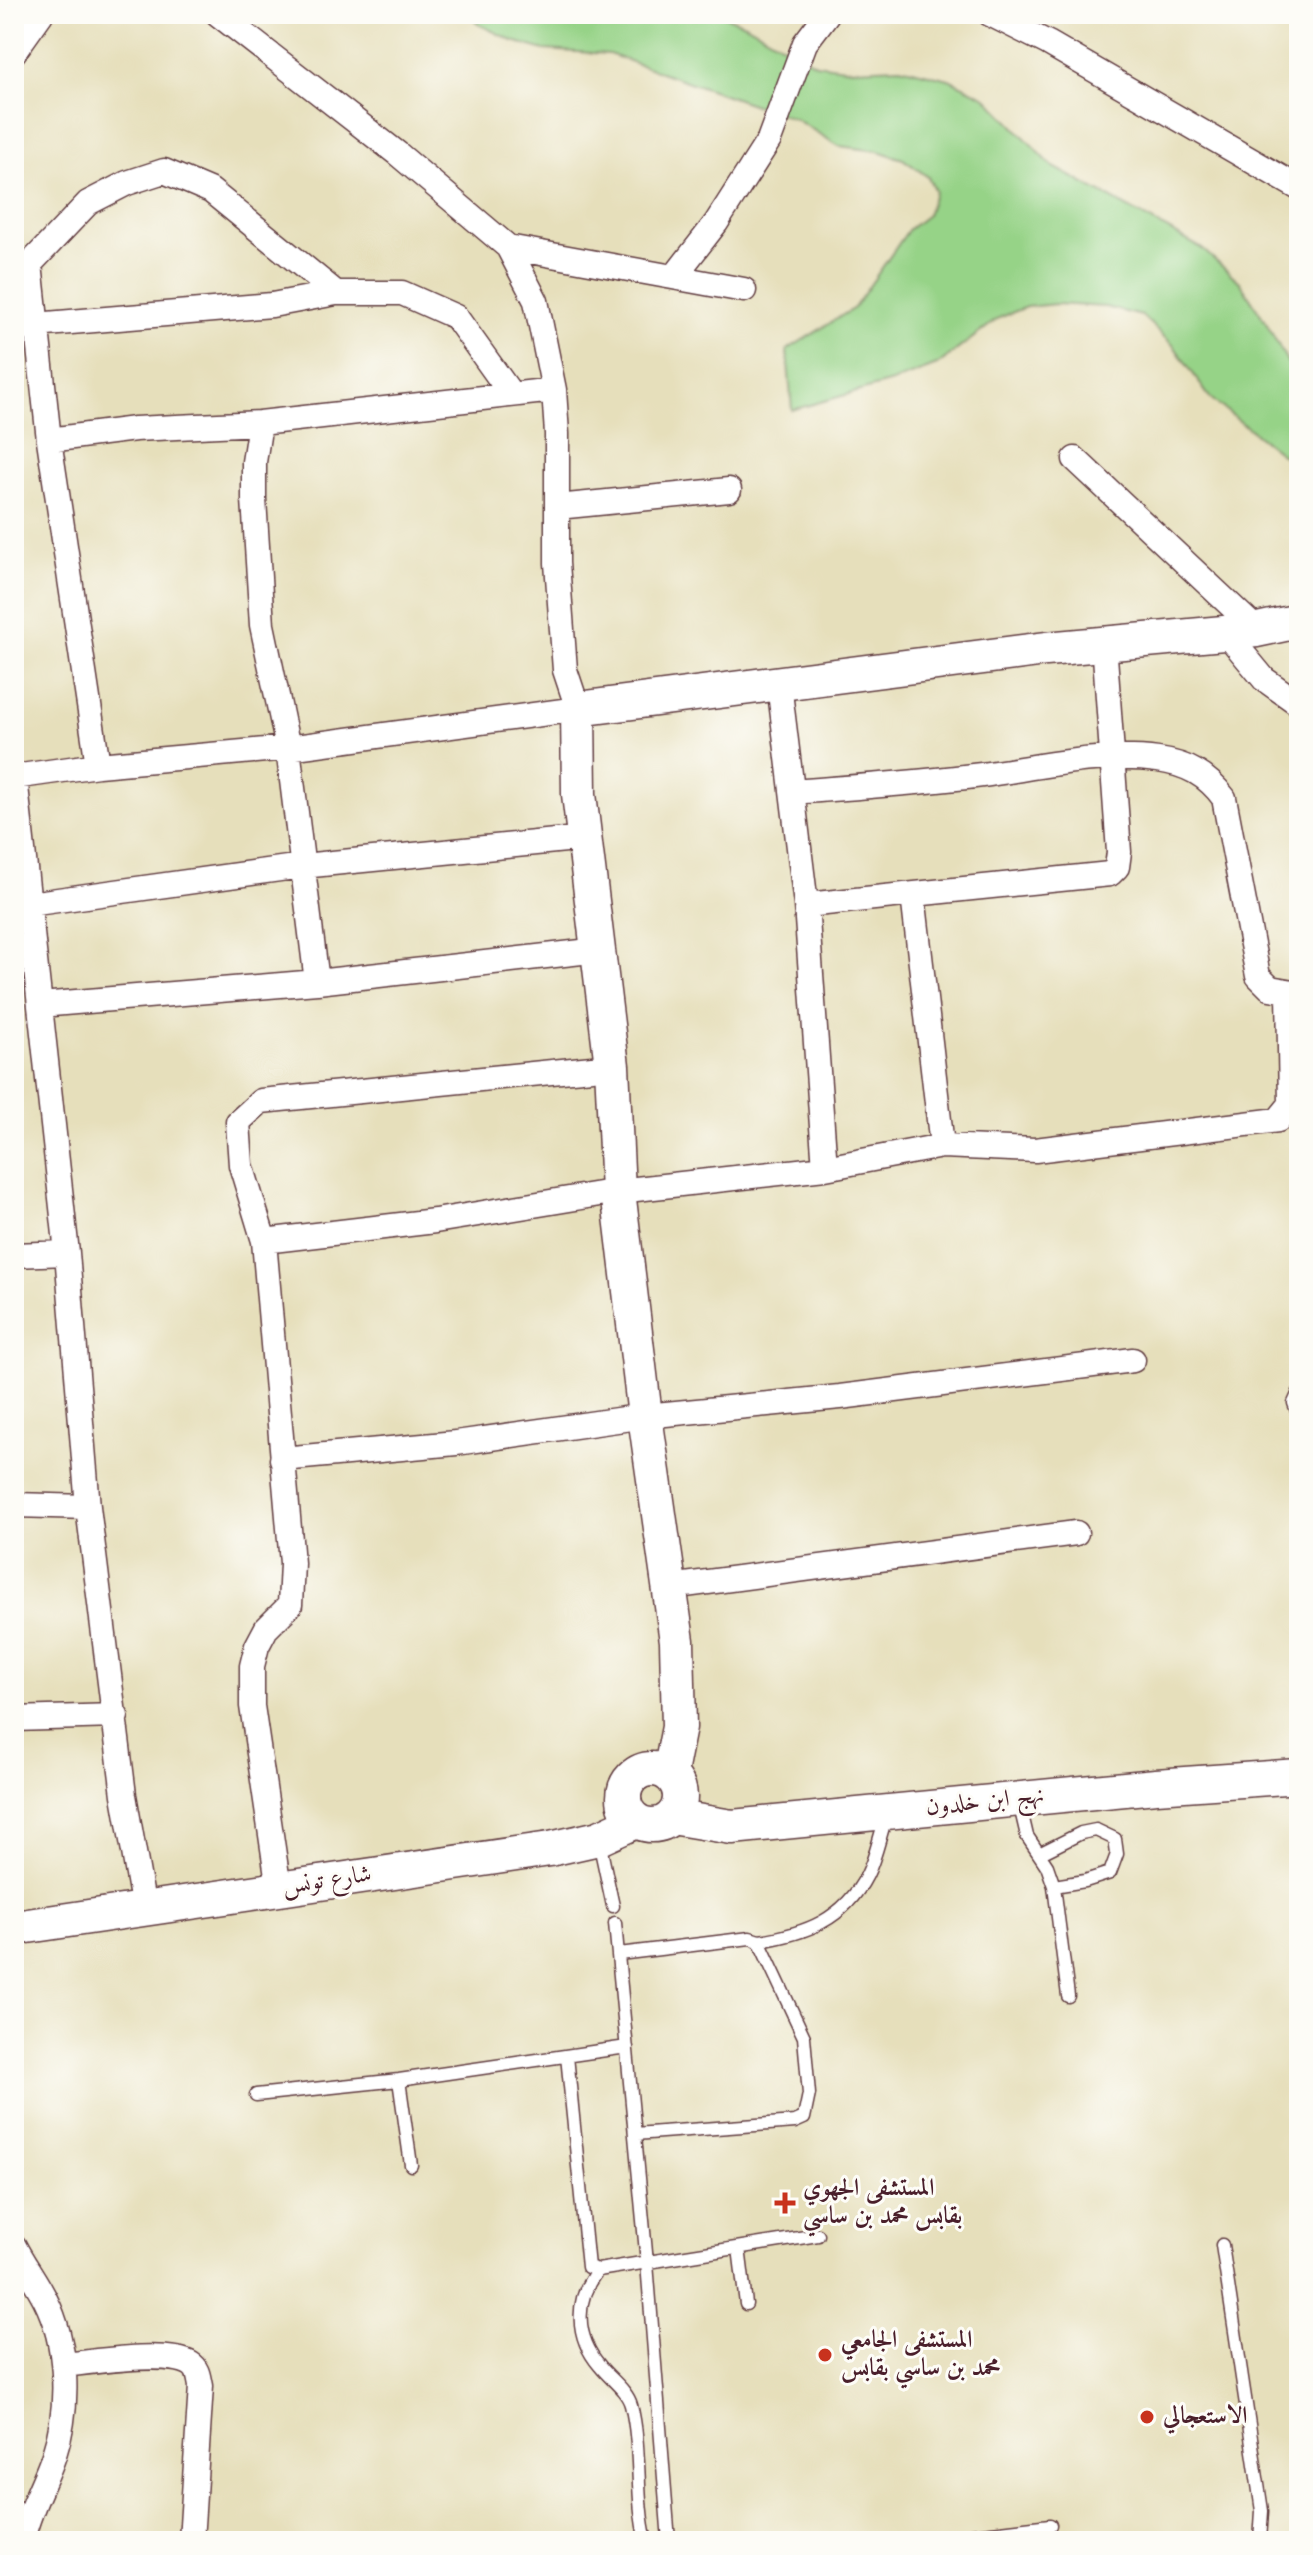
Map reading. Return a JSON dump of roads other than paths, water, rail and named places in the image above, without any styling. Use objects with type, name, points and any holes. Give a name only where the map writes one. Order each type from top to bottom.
[{"type":"street","points":[[14,52],[41,14]]},
{"type":"street","points":[[218,14],[398,154],[508,247],[536,301],[554,390],[557,563],[565,670],[578,709],[579,794],[612,1066],[618,1191],[645,1416],[677,1641],[679,1727],[670,1773]]},
{"type":"street","points":[[674,277],[716,223],[769,140],[805,43],[827,14]]},
{"type":"street","points":[[990,14],[1048,43],[1299,188]]},
{"type":"street","points":[[98,765],[49,440],[35,325],[22,265],[88,203],[127,183],[164,171],[211,191],[336,293]]},
{"type":"street","points":[[508,247],[744,290]]},
{"type":"street","points":[[35,325],[272,305],[336,293],[402,293],[456,317],[511,394]]},
{"type":"street","points":[[49,440],[135,429],[260,423],[554,390]]},
{"type":"street","points":[[260,423],[254,462],[254,499],[262,625],[288,748],[317,982]]},
{"type":"street","points":[[1075,459],[1242,631],[1264,679],[1299,704]]},
{"type":"street","points":[[557,507],[729,490]]},
{"type":"street","points":[[144,1909],[124,1795],[88,1507],[67,1253],[14,777],[98,765],[288,748],[650,698],[1104,642],[1242,631],[1299,621]]},
{"type":"street","points":[[806,905],[1110,874],[1117,867],[1119,852],[1104,642]]},
{"type":"street","points":[[779,684],[806,905],[825,1168]]},
{"type":"street","points":[[264,1241],[435,1221],[618,1191],[825,1168],[942,1146],[1035,1150],[1278,1120],[1291,1104],[1294,993],[1270,988],[1258,976],[1224,798],[1211,780],[1189,768],[1158,760],[1113,758],[954,778],[793,792]]},
{"type":"street","points":[[29,904],[302,866],[586,838]]},
{"type":"street","points":[[913,895],[942,1146]]},
{"type":"street","points":[[40,1005],[317,982],[599,950]]},
{"type":"street","points":[[279,1889],[252,1706],[252,1666],[257,1646],[266,1629],[290,1605],[292,1563],[264,1241],[241,1165],[238,1122],[261,1101],[612,1066]]},
{"type":"street","points":[[14,1255],[67,1253]]},
{"type":"street","points":[[282,1459],[456,1443],[645,1416],[840,1397],[1133,1360]]},
{"type":"street","points":[[14,1505],[88,1507]]},
{"type":"street","points":[[670,1587],[1076,1533]]},
{"type":"street","points":[[14,1719],[116,1716]]},
{"type":"street","points":[[648,1768],[670,1773],[676,1781],[681,1800],[672,1817],[655,1825],[636,1821],[628,1812],[624,1790],[637,1772],[648,1768]]},
{"type":"street","name":"نهج ابن خلدون","points":[[672,1817],[732,1827],[1156,1786],[1299,1776]]},
{"type":"street","name":"شارع تونس","points":[[14,1928],[550,1849],[599,1838],[636,1821]]},
{"type":"street","points":[[14,2246],[46,2300],[64,2365],[60,2430],[54,2455],[21,2527]]},
{"type":"street","points":[[64,2365],[167,2358],[191,2364],[198,2370],[201,2386],[191,2541]]},
{"type":"lane","points":[[1299,1392],[1294,1403],[1299,1416]]},
{"type":"lane","points":[[1019,1799],[1027,1836],[1047,1866],[1054,1886],[1068,1996]]},
{"type":"lane","points":[[619,1954],[750,1938],[759,1941],[795,1935],[813,1928],[846,1904],[866,1876],[888,1812]]},
{"type":"lane","points":[[1039,1854],[1081,1833],[1096,1830],[1115,1839],[1117,1854],[1110,1873],[1054,1886]]},
{"type":"lane","points":[[599,1838],[613,1906]]},
{"type":"lane","points":[[615,1923],[669,2541]]},
{"type":"lane","points":[[635,2134],[795,2122],[804,2118],[809,2094],[804,2037],[759,1941]]},
{"type":"lane","points":[[256,2095],[399,2080],[627,2047]]},
{"type":"lane","points":[[567,2056],[588,2267],[598,2270],[818,2235]]},
{"type":"lane","points":[[399,2080],[411,2165]]},
{"type":"lane","points":[[1222,2245],[1262,2511],[1260,2541]]},
{"type":"lane","points":[[739,2248],[746,2304]]},
{"type":"lane","points":[[598,2270],[587,2284],[579,2318],[583,2336],[597,2364],[630,2402],[646,2541]]},
{"type":"lane","points":[[916,2541],[1050,2525]]},
{"type":"place","name":"المستشفى الجهوي بقابس محمد بن ساسي","points":[[785,2203]]},
{"type":"place","name":"المستشفى الجامعي محمد بن ساسي بقابس","points":[[825,2355]]},
{"type":"place","name":"الاستعجالي","points":[[1147,2417]]}]
